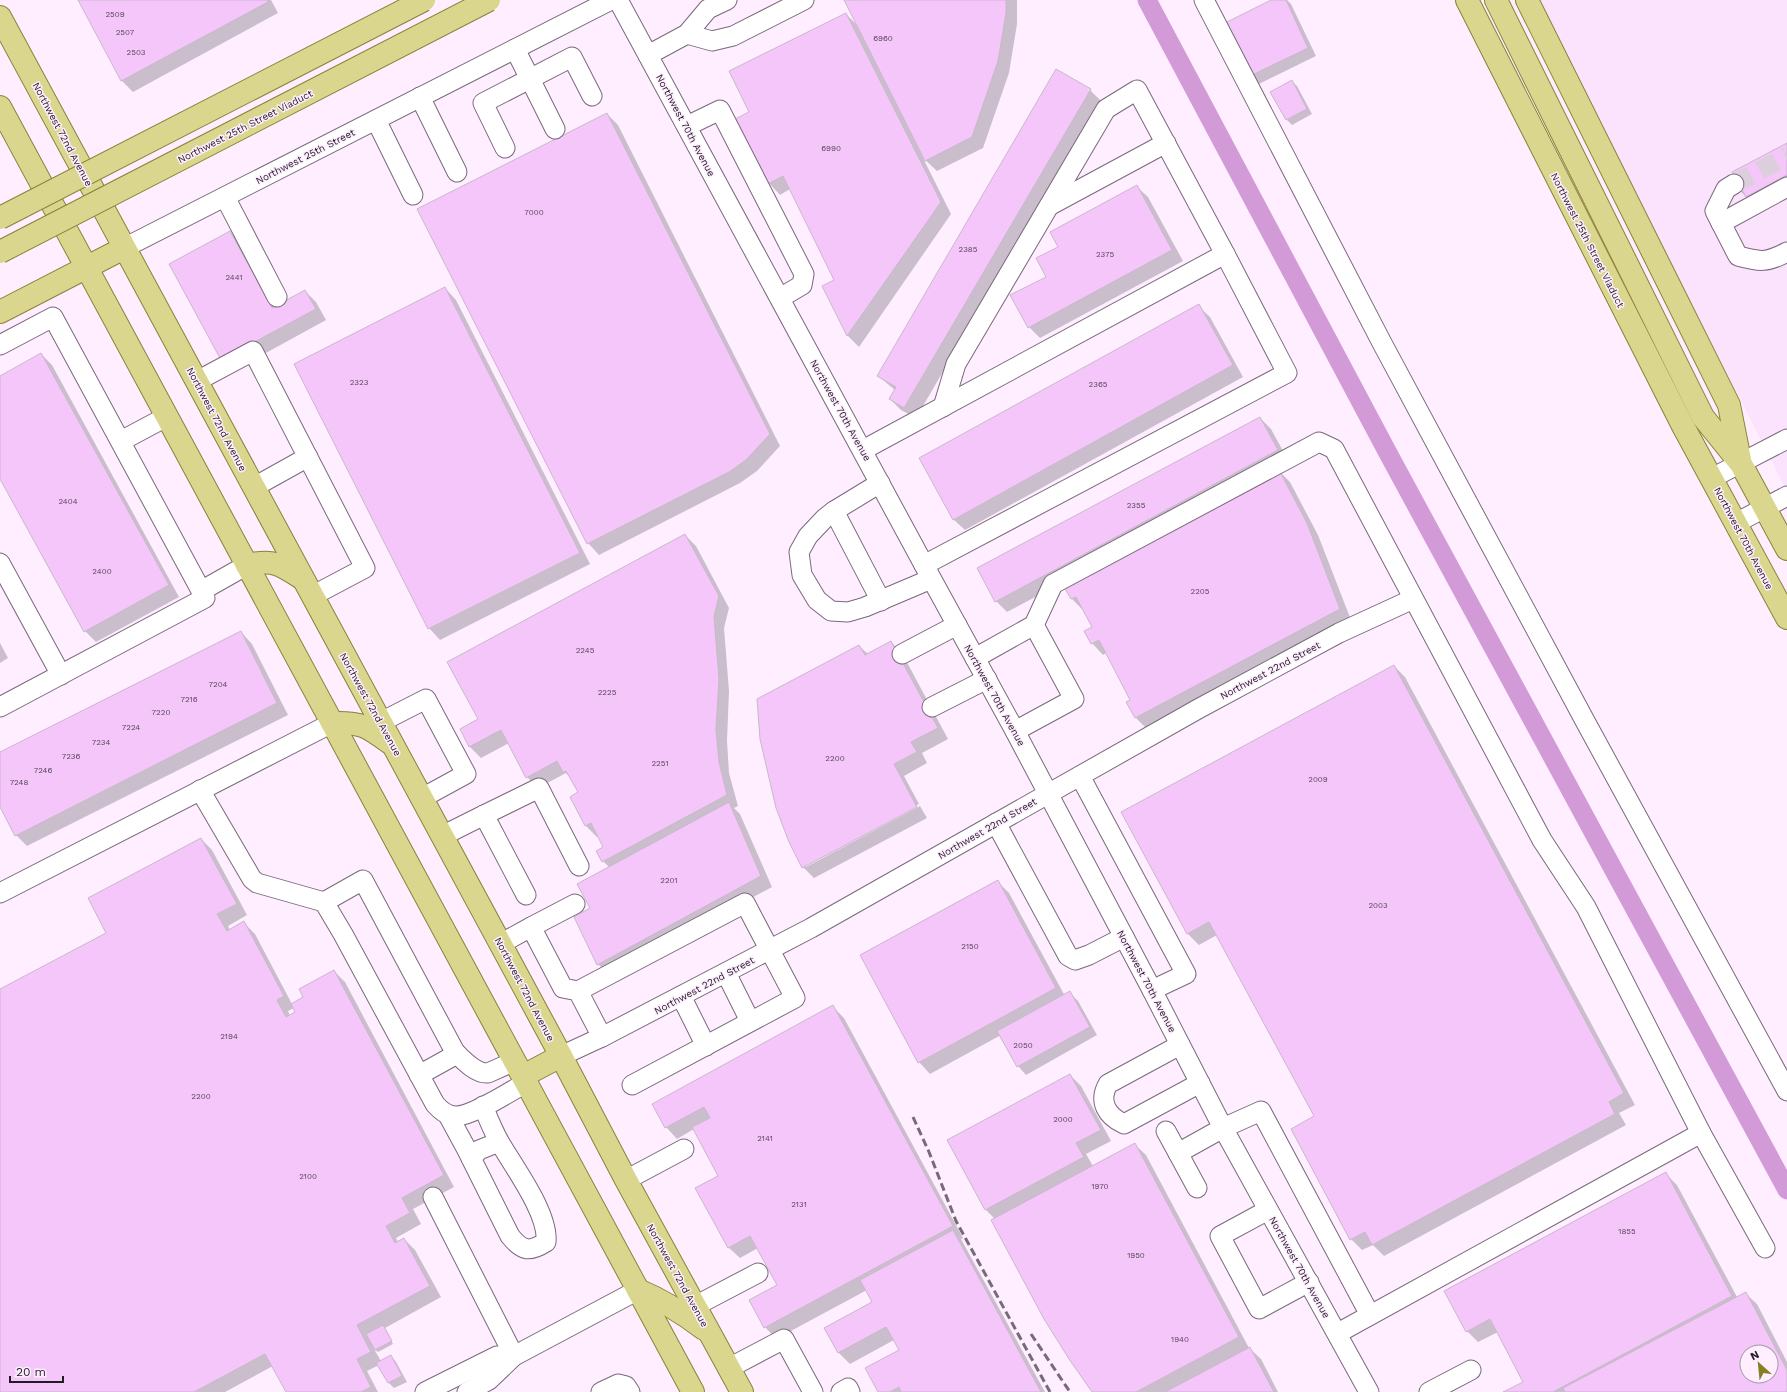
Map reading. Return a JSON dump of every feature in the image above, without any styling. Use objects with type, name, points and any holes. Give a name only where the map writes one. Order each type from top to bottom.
[{"type":"main road","points":[[0,218],[424,0]]},
{"type":"main road","name":"Northwest 25th Street Viaduct","points":[[0,252],[489,0]]},
{"type":"main road","name":"Northwest 25th Street Viaduct","points":[[1468,0],[1640,343],[1712,478]]},
{"type":"main road","points":[[1496,0],[1703,417],[1741,464],[1787,549]]},
{"type":"main road","points":[[1527,0],[1729,405],[1741,464]]},
{"type":"main road","name":"Northwest 72nd Avenue","points":[[0,17],[395,747],[626,1180],[742,1392]]},
{"type":"main road","points":[[0,107],[693,1392]]},
{"type":"main road","points":[[0,242],[95,193]]},
{"type":"main road","name":"Northwest 25th Street","points":[[0,312],[124,248]]},
{"type":"main road","name":"Northwest 70th Avenue","points":[[1712,478],[1787,618]]},
{"type":"main road","points":[[247,565],[264,561],[283,565],[308,588]]},
{"type":"main road","points":[[332,723],[351,722],[368,727],[395,747]]},
{"type":"main road","points":[[522,1073],[561,1056]]},
{"type":"main road","points":[[638,1290],[659,1298],[681,1311],[710,1333]]},
{"type":"street","points":[[95,193],[489,0]]},
{"type":"street","name":"Northwest 25th Street","points":[[124,248],[611,0]]},
{"type":"street","name":"Northwest 70th Avenue","points":[[618,0],[927,572],[1015,731],[1223,1128],[1369,1392]]},
{"type":"street","points":[[648,55],[687,34],[708,9],[727,0]]},
{"type":"street","points":[[687,34],[712,41],[733,36],[804,0]]},
{"type":"street","points":[[1204,0],[1382,343],[1585,721],[1787,1091]]},
{"type":"street","points":[[515,49],[555,129]]},
{"type":"street","points":[[506,148],[483,103],[572,57],[592,96]]},
{"type":"street","points":[[880,483],[825,518],[808,536],[799,552],[802,575],[817,600],[831,611],[848,612],[881,600],[927,572],[1287,373],[1137,90],[1106,110],[956,364],[943,407]]},
{"type":"street","points":[[420,97],[457,172]]},
{"type":"street","points":[[687,126],[720,110],[804,274],[802,285],[780,298]]},
{"type":"street","points":[[376,120],[413,195]]},
{"type":"street","points":[[1049,206],[1166,143]]},
{"type":"street","points":[[1734,184],[1726,189],[1715,211],[1738,256],[1760,261],[1772,260],[1787,252]]},
{"type":"street","points":[[1721,223],[1787,187]]},
{"type":"street","points":[[225,197],[277,297]]},
{"type":"street","points":[[862,450],[1225,254]]},
{"type":"street","points":[[0,345],[53,317],[204,598],[0,707]]},
{"type":"street","points":[[197,381],[254,351],[365,568],[308,588]]},
{"type":"street","points":[[121,442],[166,417]]},
{"type":"street","points":[[1712,478],[1787,439]]},
{"type":"street","points":[[975,658],[1034,625],[1053,584],[1319,442],[1334,449],[1542,840],[1586,907],[1701,1133],[1765,1248]]},
{"type":"street","points":[[254,487],[308,457]]},
{"type":"street","points":[[1736,523],[1787,496]]},
{"type":"street","points":[[834,511],[881,600]]},
{"type":"street","points":[[0,563],[61,675]]},
{"type":"street","points":[[200,591],[247,565]]},
{"type":"street","name":"Northwest 22nd Street","points":[[561,1056],[602,1037],[768,951],[1047,794],[1339,633],[1413,599]]},
{"type":"street","points":[[902,654],[957,625]]},
{"type":"street","points":[[1015,731],[1074,699],[1034,625]]},
{"type":"street","points":[[932,707],[987,679]]},
{"type":"street","points":[[381,722],[426,699],[466,774],[422,798]]},
{"type":"street","points":[[0,893],[332,723]]},
{"type":"street","points":[[1080,776],[1186,974],[1152,990]]},
{"type":"street","points":[[442,836],[539,788],[579,866]]},
{"type":"street","points":[[200,790],[252,879],[257,883],[324,902],[343,934],[435,1104],[448,1115],[510,1236],[518,1246],[529,1250],[546,1242],[547,1238],[544,1222],[518,1171],[499,1142],[483,1106]]},
{"type":"street","points":[[484,815],[526,895]]},
{"type":"street","points":[[996,823],[1068,956],[1075,960],[1089,955],[1124,937]]},
{"type":"street","points":[[324,902],[363,880],[457,1054],[483,1074],[522,1073]]},
{"type":"street","points":[[532,927],[563,988],[578,991],[745,903],[768,951],[795,998],[632,1085]]},
{"type":"street","points":[[500,944],[575,904]]},
{"type":"street","points":[[726,973],[750,1021]]},
{"type":"street","points":[[578,991],[602,1037]]},
{"type":"street","points":[[681,996],[706,1046]]},
{"type":"street","points":[[1180,1045],[1108,1084],[1103,1092],[1103,1101],[1109,1113],[1117,1121],[1124,1124],[1200,1083]]},
{"type":"street","points":[[419,1075],[457,1054]]},
{"type":"street","points":[[448,1115],[457,1116],[469,1113],[483,1106],[522,1073]]},
{"type":"street","points":[[1178,1153],[1223,1128],[1261,1111],[1370,1315]]},
{"type":"street","points":[[1166,1131],[1197,1188]]},
{"type":"street","points":[[1338,1334],[1701,1133]]},
{"type":"street","points":[[471,1158],[479,1150],[499,1142]]},
{"type":"street","points":[[626,1180],[684,1149]]},
{"type":"street","points":[[433,1197],[514,1356]]},
{"type":"street","points":[[1268,1210],[1220,1236],[1259,1309],[1309,1282]]},
{"type":"street","points":[[696,1306],[758,1273]]},
{"type":"street","points":[[466,1392],[489,1380],[514,1356],[638,1290]]},
{"type":"street","points":[[729,1368],[784,1339],[813,1392]]},
{"type":"street","points":[[425,1392],[497,1356],[514,1356]]},
{"type":"street","points":[[1429,1392],[1471,1370]]},
{"type":"street","points":[[601,1392],[618,1384],[626,1386],[630,1392]]},
{"type":"street","points":[[841,1392],[848,1388],[850,1392]]},
{"type":"shaded area","points":[[1536,0],[1787,0],[1787,491]]},
{"type":"building","points":[[78,0],[267,0],[268,2],[121,81]]},
{"type":"building","points":[[844,0],[1006,0],[1006,13],[998,61],[972,137],[925,161]]},
{"type":"building","points":[[1271,0],[1286,0],[1308,48],[1250,76],[1225,23]]},
{"type":"building","points":[[846,13],[941,202],[847,336],[822,286],[834,280],[783,176],[768,184],[735,119],[749,112],[729,71]]},
{"type":"building","points":[[1056,69],[1091,89],[904,408],[889,399],[896,387],[877,376]]},
{"type":"building","points":[[1292,80],[1307,109],[1286,120],[1270,92]]},
{"type":"building","points":[[607,113],[770,434],[746,460],[729,472],[587,544],[417,209]]},
{"type":"building","points":[[1787,143],[1787,175],[1746,197],[1732,172]]},
{"type":"building","points":[[1137,185],[1172,250],[1028,328],[1010,295],[1046,277],[1036,258],[1058,247],[1050,232]]},
{"type":"building","points":[[230,231],[272,308],[305,290],[316,309],[221,360],[169,264]]},
{"type":"building","points":[[445,287],[580,553],[428,629],[294,364]]},
{"type":"building","points":[[1199,304],[1233,365],[953,520],[919,458]]},
{"type":"building","points":[[41,353],[169,585],[84,632],[0,479],[0,376]]},
{"type":"building","points":[[1260,417],[1278,450],[995,602],[977,568]]},
{"type":"building","points":[[1279,470],[1307,523],[1340,609],[1135,718],[1126,702],[1130,700],[1099,640],[1091,644],[1084,631],[1092,627],[1076,597],[1071,599],[1063,585]]},
{"type":"building","points":[[685,534],[719,596],[714,616],[719,679],[716,729],[719,762],[727,795],[602,862],[596,851],[603,847],[591,823],[585,826],[570,797],[578,792],[566,771],[563,772],[557,761],[526,778],[501,730],[469,747],[460,729],[478,719],[447,662]]},
{"type":"building","points":[[241,631],[277,703],[15,836],[0,807],[0,752]]},
{"type":"building","points":[[891,641],[938,728],[911,742],[917,752],[894,764],[917,807],[802,868],[789,842],[776,808],[760,739],[757,699],[859,645],[865,655]]},
{"type":"building","points":[[1394,665],[1624,1093],[1609,1102],[1615,1114],[1372,1245],[1365,1232],[1350,1240],[1291,1129],[1314,1116],[1209,922],[1187,934],[1121,812]]},
{"type":"building","points":[[729,802],[761,876],[597,965],[574,917],[590,908],[577,884]]},
{"type":"building","points":[[201,838],[237,904],[217,914],[227,931],[244,921],[284,996],[277,1000],[286,1017],[295,1012],[291,1004],[303,997],[299,989],[334,970],[444,1175],[402,1198],[410,1213],[386,1226],[395,1243],[404,1238],[430,1286],[357,1325],[371,1352],[357,1359],[371,1387],[361,1392],[286,1392],[265,1354],[194,1392],[0,1392],[0,989],[106,933],[88,898]]},
{"type":"building","points":[[998,880],[1056,988],[918,1063],[860,955]]},
{"type":"building","points":[[1070,991],[1090,1027],[1017,1067],[997,1031]]},
{"type":"building","points":[[833,1005],[953,1226],[764,1328],[749,1300],[777,1285],[750,1236],[728,1248],[695,1188],[718,1176],[692,1127],[710,1118],[704,1107],[665,1128],[652,1104]]},
{"type":"building","points":[[1070,1074],[1101,1130],[1076,1143],[1084,1157],[985,1210],[947,1140]]},
{"type":"building","points":[[1135,1143],[1239,1337],[1136,1392],[1092,1392],[1044,1319],[991,1220]]},
{"type":"building","points":[[1666,1172],[1732,1296],[1553,1392],[1503,1392],[1523,1382],[1490,1319],[1466,1332],[1444,1291]]},
{"type":"building","points":[[953,1230],[1041,1392],[901,1392],[899,1387],[890,1392],[878,1392],[865,1368],[899,1350],[886,1327],[838,1353],[824,1328],[872,1302],[860,1280]]},
{"type":"building","points":[[1746,1292],[1773,1344],[1739,1344],[1739,1384],[1779,1384],[1779,1355],[1787,1370],[1787,1392],[1565,1392],[1563,1388]]},
{"type":"building","points":[[383,1325],[392,1341],[375,1350],[366,1334]]},
{"type":"building","points":[[1250,1347],[1274,1392],[1165,1392]]},
{"type":"building","points":[[391,1355],[402,1376],[388,1383],[376,1363]]},
{"type":"waterway","points":[[1147,0],[1389,455],[1787,1190]]},
{"type":"tunnel","points":[[1734,184],[1787,156]]},
{"type":"railway","points":[[913,1117],[929,1152],[956,1221],[1050,1392]]},
{"type":"railway","points":[[1031,1334],[1070,1392]]}]
